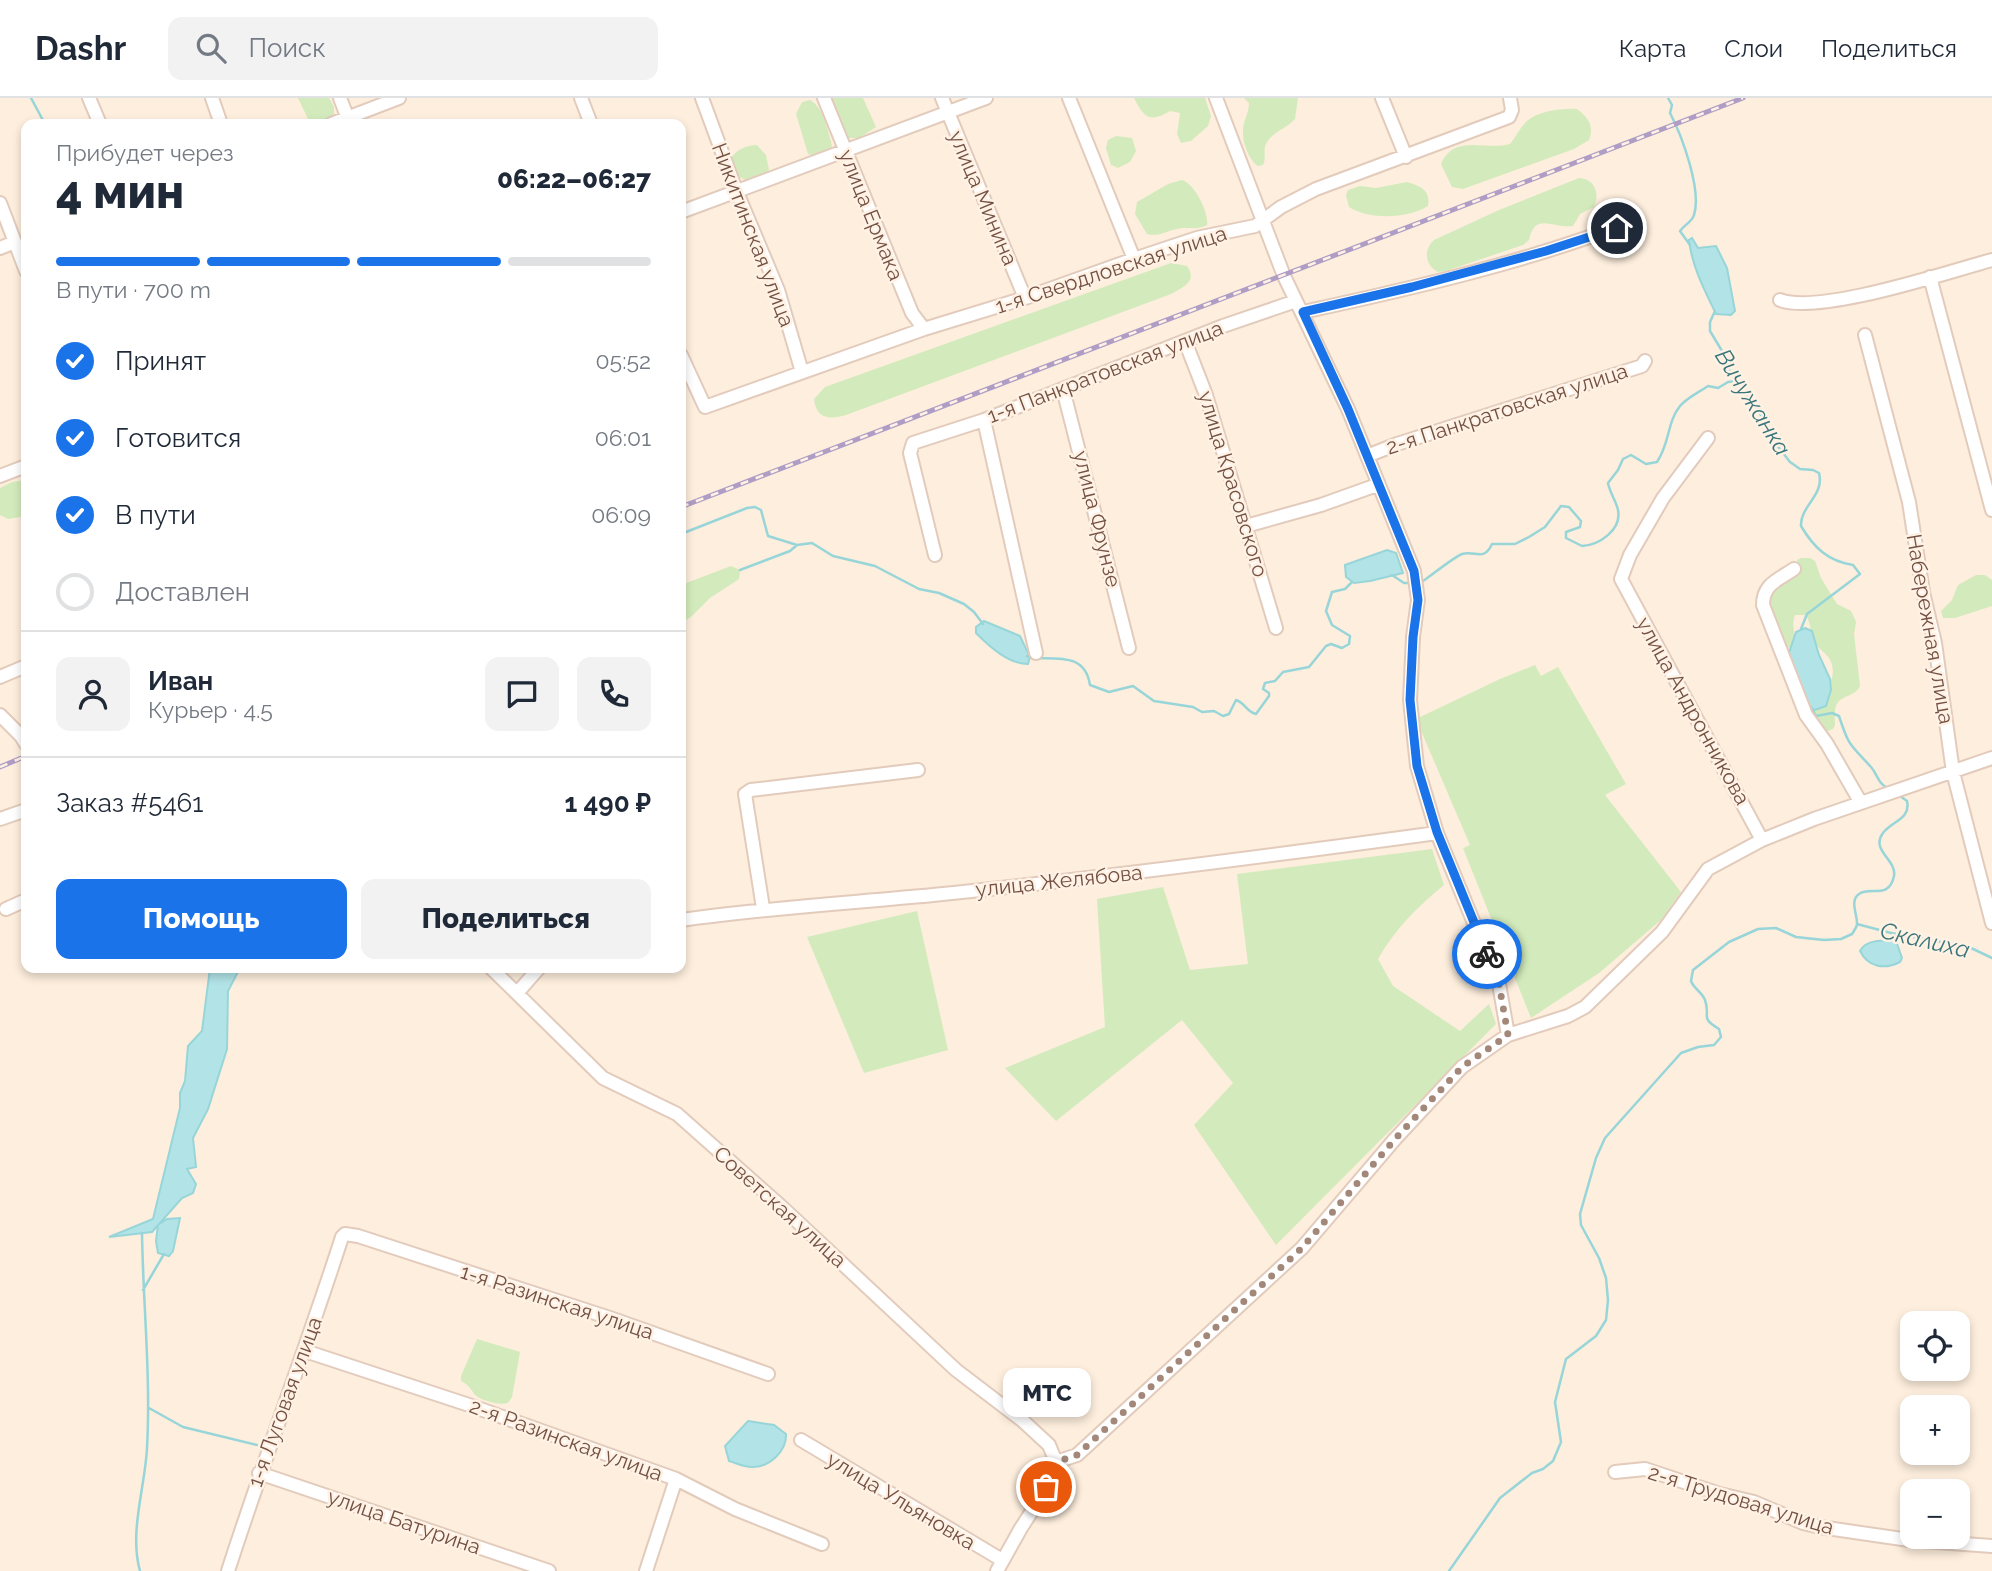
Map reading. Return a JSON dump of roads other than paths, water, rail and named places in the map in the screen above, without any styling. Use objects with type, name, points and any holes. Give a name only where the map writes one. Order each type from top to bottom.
[{"type":"street","points":[[89,98],[98,119]]},
{"type":"street","points":[[212,98],[219,119]]},
{"type":"street","points":[[340,98],[348,119]]},
{"type":"street","points":[[353,119],[399,98]]},
{"type":"street","points":[[581,98],[588,119]]},
{"type":"street","name":"Никитинская улица","points":[[702,98],[736,190],[778,290],[802,372]]},
{"type":"street","name":"улица Ермака","points":[[824,98],[912,313],[924,329]]},
{"type":"street","name":"улица Минина","points":[[942,98],[1025,298]]},
{"type":"street","points":[[686,210],[986,98]]},
{"type":"street","points":[[1069,98],[1134,259]]},
{"type":"street","points":[[1216,98],[1284,276],[1348,409],[1414,571],[1418,587],[1411,687],[1417,766],[1437,832],[1499,984],[1508,1035]]},
{"type":"street","points":[[1382,98],[1406,157]]},
{"type":"street","name":"1-я Свердловская улица","points":[[686,366],[705,407],[924,329],[1025,298],[1197,238],[1255,226],[1281,207],[1316,189],[1509,117],[1512,110],[1510,98]]},
{"type":"street","points":[[0,203],[21,258]]},
{"type":"street","name":"1-я Панкратовская улица","points":[[935,555],[910,453],[913,443],[984,420],[1185,341],[1299,306],[1412,287],[1532,255],[1633,221]]},
{"type":"street","points":[[0,248],[15,242]]},
{"type":"street","points":[[1780,300],[1790,304],[1855,297],[1992,260]]},
{"type":"street","points":[[1930,277],[1992,510]]},
{"type":"street","name":"Набережная улица","points":[[1865,335],[1909,502],[1923,592],[1935,643],[1954,772],[1992,923]]},
{"type":"street","name":"улица Красовского","points":[[1185,341],[1206,396],[1276,628]]},
{"type":"street","name":"2-я Панкратовская улица","points":[[1367,456],[1642,366],[1646,361]]},
{"type":"street","name":"улица Фрунзе","points":[[1063,389],[1129,648]]},
{"type":"street","points":[[984,420],[1036,653]]},
{"type":"street","name":"улица Андронникова","points":[[1708,438],[1680,473],[1652,517],[1621,575],[1622,583],[1762,840]]},
{"type":"street","points":[[0,474],[21,468]]},
{"type":"street","points":[[1246,526],[1377,485]]},
{"type":"street","points":[[1794,569],[1766,588],[1763,605],[1805,715],[1827,744],[1861,803]]},
{"type":"street","points":[[0,677],[21,668]]},
{"type":"street","points":[[0,715],[21,736]]},
{"type":"street","points":[[1000,1566],[1056,1474],[1056,1462],[1077,1455],[1302,1248],[1395,1139],[1462,1067],[1508,1035],[1568,1016],[1585,1007],[1662,932],[1708,869],[1762,840],[1992,758]]},
{"type":"street","points":[[763,908],[746,794],[751,790],[918,769]]},
{"type":"street","points":[[0,819],[21,812]]},
{"type":"street","name":"улица Желябова","points":[[686,919],[763,908],[931,895],[1191,866],[1437,832]]},
{"type":"street","points":[[6,909],[21,902]]},
{"type":"street","name":"Советская улица","points":[[497,973],[603,1078],[677,1114],[784,1209],[956,1370],[1023,1421],[1049,1446],[1056,1462]]},
{"type":"street","points":[[518,992],[535,973]]},
{"type":"street","name":"1-я Луговая улица","points":[[228,1571],[259,1473],[345,1234]]},
{"type":"street","name":"1-я Разинская улица","points":[[345,1234],[610,1318],[768,1374]]},
{"type":"street","name":"2-я Разинская улица","points":[[304,1351],[469,1405],[676,1479],[735,1509],[822,1544]]},
{"type":"street","name":"улица Ульяновка","points":[[801,1440],[1000,1566]]},
{"type":"street","name":"2-я Трудовая улица","points":[[1615,1472],[1645,1469],[1710,1491],[1754,1502],[1803,1523],[1821,1527],[1909,1540],[1992,1546]]},
{"type":"street","name":"улица Батурина","points":[[259,1473],[549,1571]]},
{"type":"street","points":[[646,1571],[676,1479]]},
{"type":"water","points":[[1692,238],[1698,248],[1716,246],[1727,268],[1735,311],[1731,315],[1716,314],[1693,260],[1689,240]]},
{"type":"water","points":[[1387,550],[1396,553],[1403,573],[1354,583],[1346,577],[1345,565]]},
{"type":"water","points":[[984,621],[1020,636],[1030,657],[1028,664],[1006,658],[981,638],[976,633],[976,627]]},
{"type":"water","points":[[1805,628],[1812,631],[1830,679],[1831,690],[1826,706],[1815,710],[1808,707],[1788,656],[1796,632]]},
{"type":"water","points":[[1896,941],[1902,958],[1894,964],[1877,966],[1867,961],[1860,951],[1871,942]]},
{"type":"water","points":[[209,973],[237,973],[228,991],[227,1049],[208,1109],[193,1138],[196,1167],[187,1169],[196,1184],[193,1193],[182,1198],[152,1232],[109,1237],[153,1219],[180,1108],[188,1046],[202,1031]]},
{"type":"water","points":[[180,1218],[173,1251],[169,1256],[158,1253],[158,1225],[167,1219]]},
{"type":"water","points":[[748,1421],[774,1425],[786,1434],[786,1440],[776,1457],[758,1467],[729,1461],[725,1446]]},
{"type":"waterway","points":[[31,98],[42,119]]},
{"type":"waterway","name":"Вичужанка","points":[[1668,98],[1672,105],[1670,113],[1690,163],[1693,178],[1696,204],[1694,215],[1680,231],[1690,245]]},
{"type":"waterway","name":"Вичужанка","points":[[1715,311],[1710,322],[1710,331],[1731,374],[1766,422],[1776,444],[1790,462],[1800,469],[1819,473],[1819,488],[1804,512],[1801,526],[1811,541],[1829,557],[1853,565],[1860,574],[1807,614],[1801,629]]},
{"type":"waterway","points":[[1423,581],[1462,554],[1486,553],[1492,544],[1515,544],[1529,537],[1545,527],[1561,506],[1569,507],[1581,521],[1580,527],[1566,532],[1566,538],[1582,546],[1602,539],[1613,530],[1618,517],[1608,483],[1623,459],[1631,455],[1646,464],[1657,462],[1676,412],[1683,403],[1708,386],[1718,388],[1728,382],[1737,381]]},
{"type":"waterway","points":[[686,532],[755,507],[761,510],[768,536],[797,545],[812,543],[833,556],[875,566],[919,589],[939,593],[964,604],[983,624]]},
{"type":"waterway","points":[[740,570],[790,551],[797,545]]},
{"type":"waterway","points":[[1392,575],[1404,583],[1411,583]]},
{"type":"waterway","points":[[1027,656],[1076,663],[1082,667],[1090,685],[1109,692],[1133,686],[1154,701],[1193,707],[1202,712],[1214,711],[1223,716],[1229,714],[1236,700],[1256,714],[1269,696],[1263,689],[1265,683],[1275,681],[1283,672],[1309,667],[1326,646],[1331,644],[1342,648],[1349,644],[1350,636],[1332,625],[1326,611],[1332,592],[1345,589],[1352,582]]},
{"type":"waterway","name":"Вичужанка","points":[[1811,707],[1816,716],[1832,713],[1839,716],[1851,744],[1888,788]]},
{"type":"waterway","name":"Вичужанка","points":[[1449,1571],[1500,1498],[1532,1473],[1553,1461],[1561,1442],[1555,1402],[1566,1359],[1596,1336],[1606,1320],[1606,1278],[1599,1258],[1581,1225],[1580,1214],[1596,1158],[1605,1138],[1681,1053],[1714,1045],[1721,1037],[1719,1029],[1707,1019],[1705,1000],[1691,981],[1693,970],[1729,942],[1758,929],[1776,928],[1796,937],[1824,940],[1841,939],[1852,934],[1857,925],[1854,904],[1856,897],[1863,892],[1884,890],[1892,883],[1894,870],[1882,850],[1880,839],[1906,812],[1907,801],[1900,796]]},
{"type":"waterway","name":"Скалиха","points":[[1857,924],[1969,947],[1992,958]]},
{"type":"waterway","points":[[140,1571],[136,1541],[146,1463],[148,1421],[142,1233]]},
{"type":"waterway","points":[[143,1290],[164,1254]]},
{"type":"waterway","points":[[149,1408],[183,1427],[257,1445]]},
{"type":"railway","points":[[686,505],[1743,98]]},
{"type":"railway","points":[[0,767],[21,758]]},
{"type":"place","name":"МТС","points":[[1046,1487]]}]
